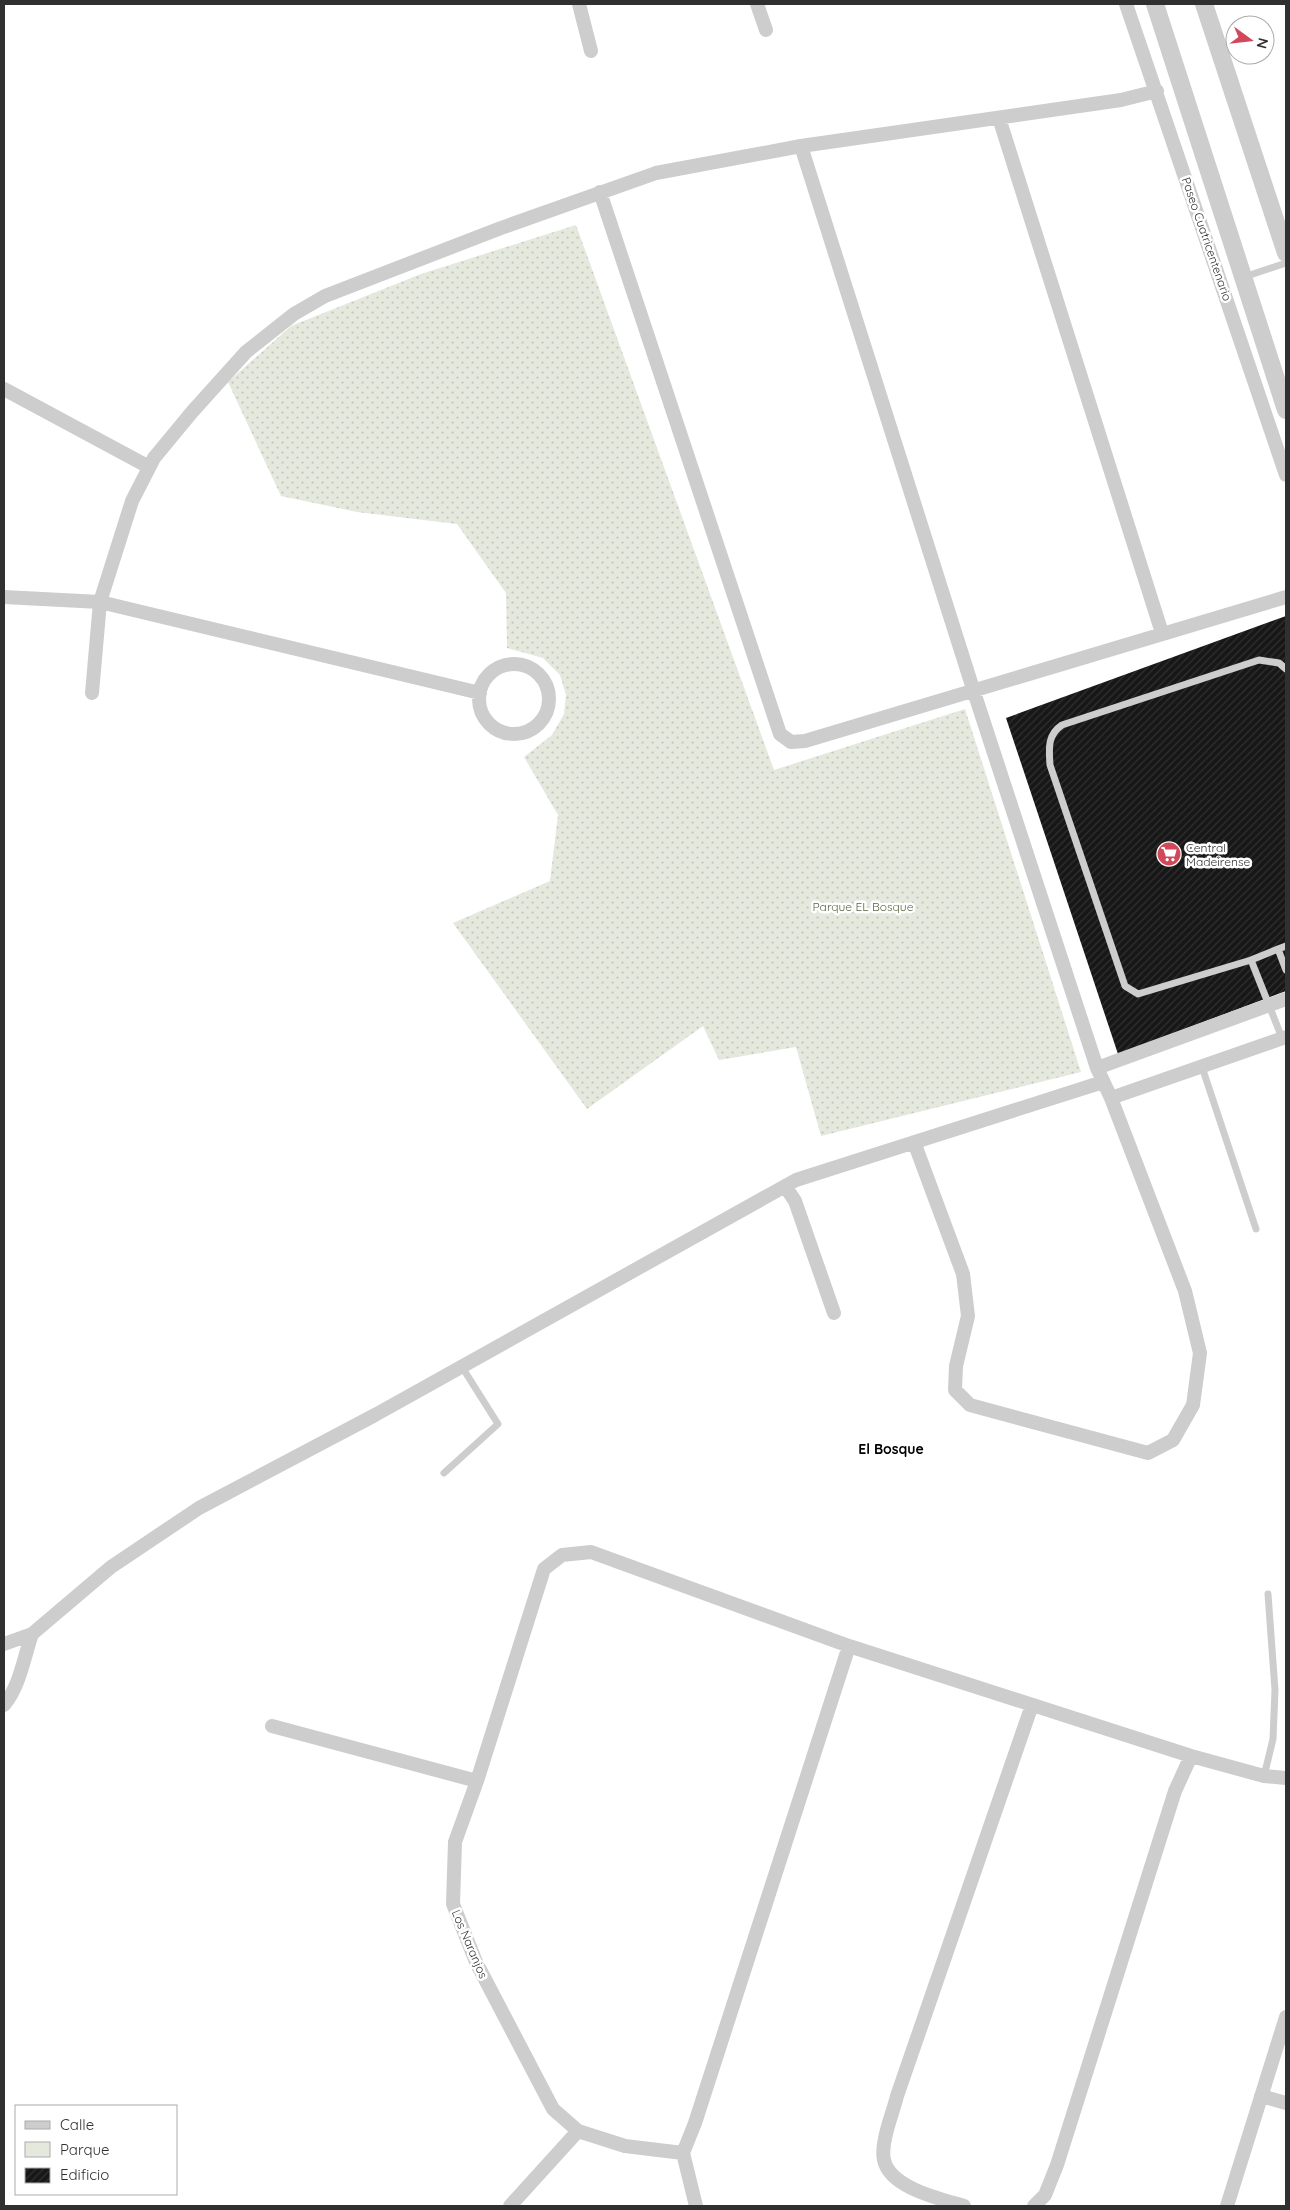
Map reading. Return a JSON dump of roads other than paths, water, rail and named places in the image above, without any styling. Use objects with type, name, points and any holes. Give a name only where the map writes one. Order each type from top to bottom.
[{"type":"street","points":[[579,4],[591,51]]},
{"type":"street","points":[[757,4],[766,30]]},
{"type":"street","name":"Paseo Cuatricentenario","points":[[1126,4],[1286,475]]},
{"type":"street","name":"Paseo Cuatricentenario","points":[[1155,4],[1286,410]]},
{"type":"street","points":[[1204,4],[1286,253]]},
{"type":"street","points":[[92,693],[100,602],[132,501],[154,458],[246,352],[294,314],[325,296],[600,192],[656,173],[801,146],[1121,100],[1157,91]]},
{"type":"street","points":[[998,118],[1162,633]]},
{"type":"street","points":[[801,146],[974,692],[1097,1068],[1111,1098],[1185,1291],[1200,1353],[1193,1405],[1173,1440],[1148,1453],[970,1405],[955,1390],[956,1366],[968,1316],[963,1274],[914,1142]]},
{"type":"street","points":[[600,192],[780,734],[791,742],[805,741],[974,692],[1162,633],[1286,597]]},
{"type":"street","points":[[4,389],[149,467]]},
{"type":"street","points":[[4,596],[100,602],[480,693]]},
{"type":"street","points":[[510,664],[522,664],[532,668],[547,685],[549,696],[548,708],[543,719],[535,728],[525,733],[501,732],[491,726],[484,716],[480,705],[480,693],[483,682],[500,667],[510,664]]},
{"type":"street","points":[[1097,1068],[1286,999]]},
{"type":"street","points":[[1111,1098],[1284,1038]]},
{"type":"street","points":[[4,1644],[32,1634],[111,1567],[199,1508],[462,1367],[796,1180],[1103,1082]]},
{"type":"street","points":[[785,1186],[795,1201],[834,1313]]},
{"type":"street","name":"Los Naranjos","points":[[683,2152],[625,2146],[578,2131],[553,2109],[476,1962],[453,1904],[455,1842],[477,1781],[544,1569],[562,1555],[591,1552],[848,1646]]},
{"type":"street","points":[[4,1705],[9,1699],[17,1680],[32,1634]]},
{"type":"street","points":[[696,2206],[683,2152],[695,2123],[848,1646],[1191,1756],[1264,1776],[1286,1778]]},
{"type":"street","points":[[964,2206],[920,2193],[890,2174],[884,2160],[884,2145],[897,2096],[1022,1739],[1032,1705]]},
{"type":"street","points":[[272,1726],[477,1781]]},
{"type":"street","points":[[1034,2206],[1045,2195],[1057,2165],[1175,1791],[1191,1756]]},
{"type":"street","points":[[1227,2206],[1286,2017]]},
{"type":"street","points":[[1261,2096],[1286,2103]]},
{"type":"street","points":[[510,2206],[578,2131]]},
{"type":"lane","points":[[1244,277],[1286,263]]},
{"type":"lane","points":[[1286,669],[1279,664],[1258,660],[1062,725],[1055,730],[1049,744],[1050,765],[1125,986],[1138,994],[1251,960],[1286,946]]},
{"type":"lane","points":[[1278,949],[1286,970]]},
{"type":"lane","points":[[1251,960],[1268,1006],[1284,1038]]},
{"type":"lane","points":[[1202,1067],[1256,1229]]},
{"type":"lane","points":[[444,1473],[498,1424],[462,1367]]},
{"type":"lane","points":[[1264,1776],[1273,1740],[1275,1690],[1268,1594]]},
{"type":"place","name":"Central Madeirense","points":[[1169,854]]},
{"type":"district","name":"El Bosque","points":[[891,1449]]},
{"type":"park label","name":"Parque EL Bosque","points":[[863,906]]}]
